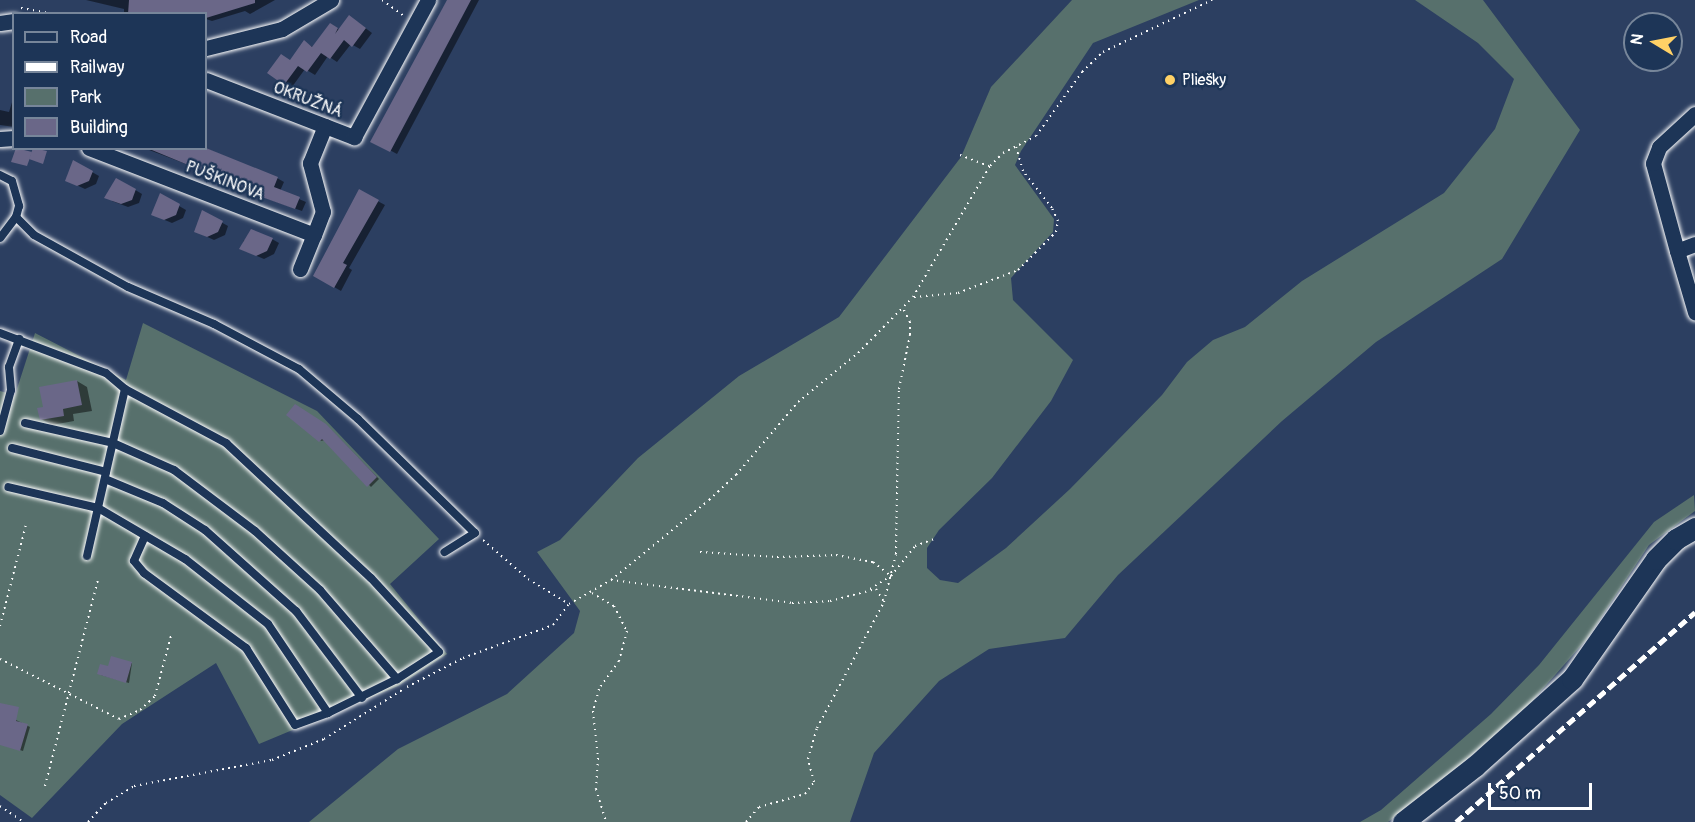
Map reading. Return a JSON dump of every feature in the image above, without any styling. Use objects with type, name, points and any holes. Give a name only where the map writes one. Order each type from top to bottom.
[{"type":"main road","points":[[1403,822],[1475,766],[1572,679],[1656,559],[1676,539],[1695,528]]},
{"type":"street","points":[[207,48],[282,29],[331,0]]},
{"type":"street","name":"OKRUŽNÁ","points":[[207,80],[354,137],[428,0]]},
{"type":"street","points":[[1695,114],[1659,147],[1653,164],[1695,312]]},
{"type":"street","points":[[300,268],[323,212],[310,163],[325,126]]},
{"type":"street","name":"PUŠKINOVA","points":[[94,150],[314,235]]},
{"type":"street","points":[[1677,251],[1695,244]]},
{"type":"lane","points":[[0,175],[12,181],[19,195],[16,217],[0,238]]},
{"type":"lane","points":[[16,217],[34,235],[118,281],[214,324],[299,369],[358,419],[476,533],[444,552]]},
{"type":"lane","points":[[0,333],[106,373],[125,389],[226,443],[371,578],[439,652],[362,698],[295,725],[246,648],[144,573],[134,561],[146,536]]},
{"type":"lane","points":[[0,431],[11,390],[9,367],[19,339]]},
{"type":"lane","points":[[0,364],[9,367]]},
{"type":"lane","points":[[87,556],[125,389]]},
{"type":"lane","points":[[25,423],[113,443],[174,470],[255,531],[321,590],[397,679]]},
{"type":"lane","points":[[12,448],[106,475],[163,503],[205,530],[296,611],[362,698]]},
{"type":"lane","points":[[8,487],[98,508],[185,559],[268,624],[328,713]]},
{"type":"path","points":[[382,0],[415,24]]},
{"type":"path","points":[[553,624],[569,604],[592,593],[611,580],[722,488],[798,402],[858,353],[914,297],[990,166],[1036,136],[1082,72],[1103,52],[1212,0]]},
{"type":"path","points":[[914,297],[958,293],[1018,270],[1056,232],[1058,221],[1043,194],[1023,171],[1016,147]]},
{"type":"path","points":[[960,155],[990,166]]},
{"type":"path","points":[[746,822],[759,807],[805,794],[814,782],[808,759],[817,728],[884,603],[891,576],[898,528],[899,389],[910,335],[910,322],[903,308]]},
{"type":"path","points":[[0,626],[26,525]]},
{"type":"path","points":[[476,533],[528,579],[569,604]]},
{"type":"path","points":[[611,580],[792,603],[830,601],[870,589],[891,576],[915,546],[934,539]]},
{"type":"path","points":[[700,552],[777,557],[836,555],[873,562],[891,576]]},
{"type":"path","points":[[45,786],[98,580]]},
{"type":"path","points":[[870,589],[881,593],[884,603]]},
{"type":"path","points":[[592,593],[614,606],[627,631],[619,661],[599,689],[593,711],[598,758],[596,789],[606,822]]},
{"type":"path","points":[[0,659],[120,719],[140,710],[155,696],[171,636]]},
{"type":"path","points":[[0,806],[24,822]]},
{"type":"green space","points":[[1072,0],[1199,0],[1093,43],[1021,151],[1015,165],[1054,219],[1053,232],[1011,278],[1013,300],[1073,360],[1051,401],[992,478],[939,530],[927,548],[927,568],[940,580],[958,583],[1006,548],[1070,489],[1162,395],[1187,362],[1213,340],[1245,327],[1302,281],[1444,193],[1495,129],[1514,79],[1478,43],[1415,0],[1483,0],[1580,130],[1502,259],[1376,342],[1282,421],[1118,575],[1065,638],[989,649],[939,681],[874,753],[850,822],[309,822],[398,749],[507,694],[574,633],[580,611],[537,552],[560,540],[638,458],[739,376],[839,317],[961,157],[991,87]]},
{"type":"green space","points":[[143,323],[317,411],[439,539],[390,584],[447,654],[398,686],[259,744],[216,663],[122,724],[32,818],[0,795],[0,391],[15,395],[35,333],[126,380]]},
{"type":"green space","points":[[1694,495],[1695,511],[1649,545],[1587,639],[1525,709],[1434,788],[1388,822],[1360,822],[1381,810],[1491,714],[1539,665],[1654,522]]},
{"type":"building","points":[[129,0],[255,0],[255,3],[207,18],[207,12],[128,12]]},
{"type":"building","points":[[447,0],[471,0],[390,152],[370,142]]},
{"type":"building","points":[[349,15],[366,28],[352,47],[344,40],[330,59],[321,53],[307,72],[298,66],[284,85],[267,73],[281,54],[290,60],[304,40],[312,47],[330,23],[338,28],[335,34]]},
{"type":"building","points":[[207,148],[278,177],[274,187],[300,197],[295,209],[209,178],[210,174],[152,150]]},
{"type":"building","points":[[15,150],[32,152],[27,166],[11,162]]},
{"type":"building","points":[[32,150],[47,151],[43,164],[29,159]]},
{"type":"building","points":[[73,160],[93,171],[89,181],[77,186],[65,181]]},
{"type":"building","points":[[116,178],[136,189],[132,200],[121,204],[104,198]]},
{"type":"building","points":[[359,189],[379,200],[343,263],[347,265],[334,288],[313,276]]},
{"type":"building","points":[[160,193],[180,204],[176,215],[164,220],[151,215]]},
{"type":"building","points":[[202,210],[223,221],[218,232],[207,237],[194,232]]},
{"type":"building","points":[[251,229],[273,238],[267,251],[256,256],[239,249]]},
{"type":"building","points":[[77,380],[82,405],[63,409],[64,416],[40,420],[37,408],[43,407],[39,387]]},
{"type":"building","points":[[295,404],[326,424],[377,477],[367,487],[322,439],[319,442],[286,415]]},
{"type":"building","points":[[111,656],[132,662],[126,683],[97,674],[100,664],[108,666]]},
{"type":"building","points":[[0,703],[19,707],[16,721],[28,724],[20,751],[0,745]]},
{"type":"railway","points":[[1456,822],[1695,612]]},
{"type":"place","name":"Pliešky","points":[[1170,80]]}]
